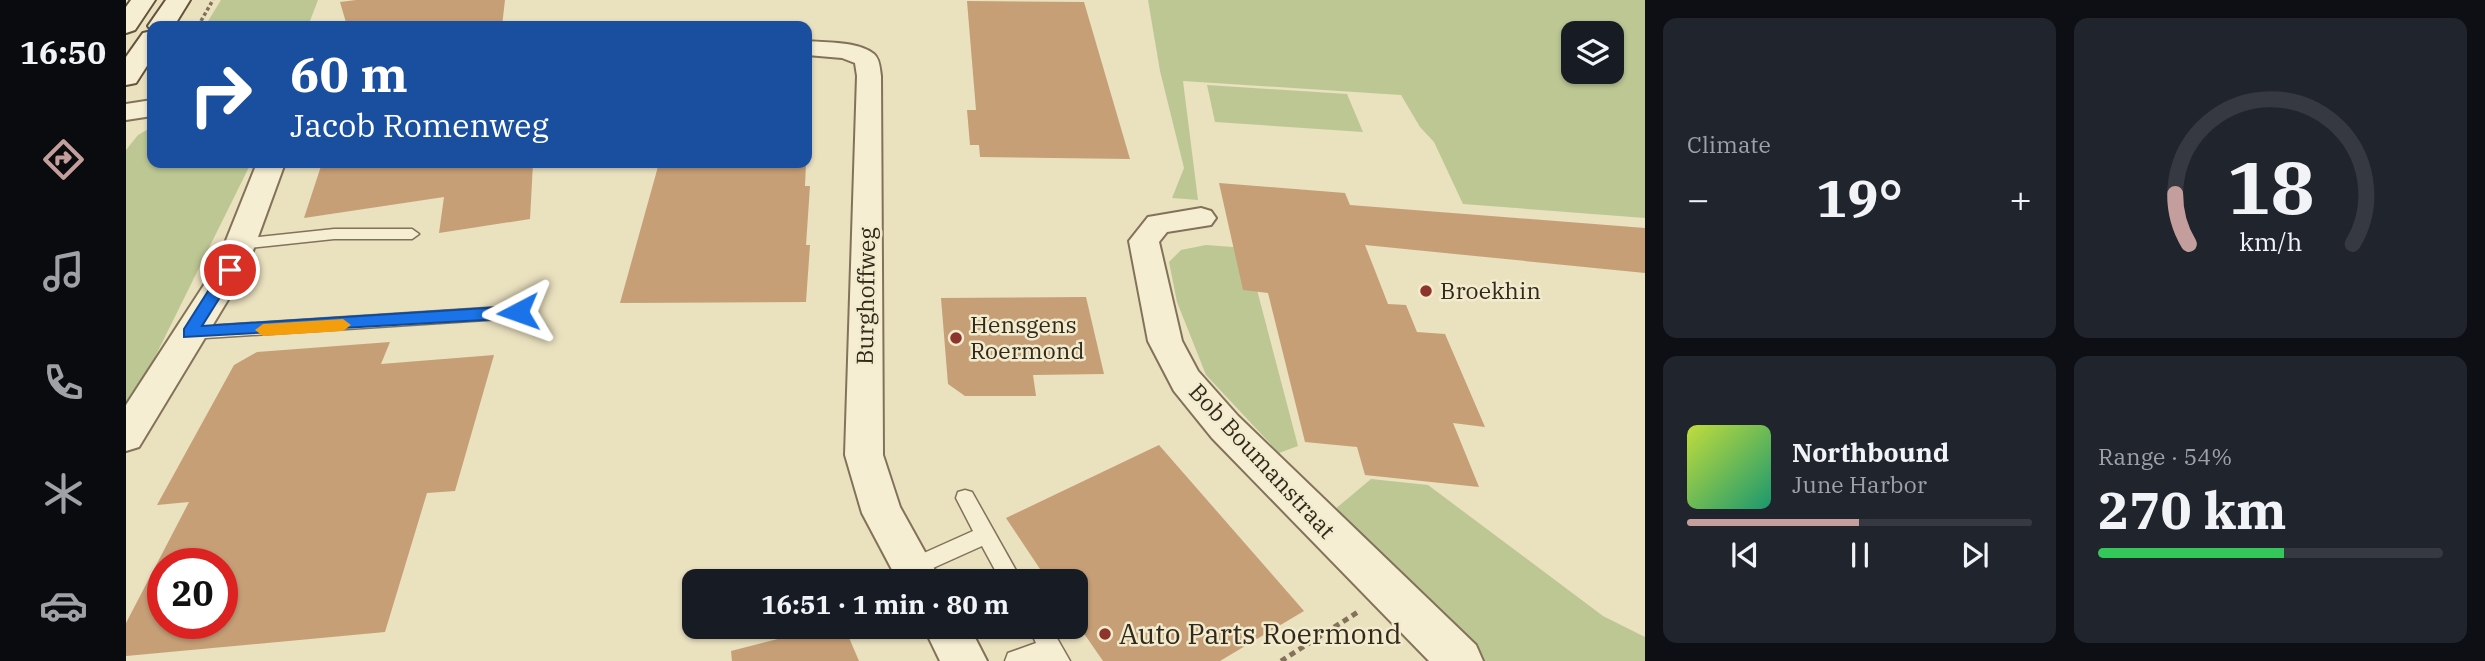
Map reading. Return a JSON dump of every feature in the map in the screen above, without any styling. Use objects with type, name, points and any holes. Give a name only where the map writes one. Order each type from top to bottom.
[{"type":"main road","points":[[126,25],[143,0]]},
{"type":"main road","points":[[164,21],[178,0]]},
{"type":"main road","points":[[126,77],[147,46]]},
{"type":"street","name":"Burghoffweg","points":[[812,48],[846,51],[866,59],[869,76],[864,455],[882,513],[913,569]]},
{"type":"street","points":[[126,92],[147,91]]},
{"type":"street","points":[[126,112],[147,109]]},
{"type":"street","points":[[126,436],[230,270],[269,168]]},
{"type":"street","name":"Bob Boumanstraat","points":[[1201,218],[1158,224],[1144,241],[1165,341],[1186,382],[1225,427],[1388,593],[1460,661]]},
{"type":"street","points":[[952,639],[964,661]]},
{"type":"lane","points":[[239,244],[334,234],[412,234]]},
{"type":"lane","points":[[190,333],[518,312]]},
{"type":"lane","points":[[964,498],[1005,569]]},
{"type":"lane","points":[[925,569],[985,535]]},
{"type":"lane","points":[[1016,661],[1054,654]]},
{"type":"path","points":[[201,21],[214,0]]},
{"type":"path","points":[[1281,661],[1388,593]]},
{"type":"green space","points":[[221,0],[318,0],[310,21],[208,21]]},
{"type":"green space","points":[[1148,0],[1645,0],[1645,218],[1463,204],[1434,142],[1420,127],[1401,95],[1183,81],[1198,200],[1172,198],[1184,168],[1160,71]]},
{"type":"green space","points":[[1207,85],[1347,94],[1363,132],[1215,122]]},
{"type":"green space","points":[[147,130],[147,168],[249,168],[153,361],[126,401],[126,150],[138,135]]},
{"type":"green space","points":[[1206,245],[1246,248],[1298,446],[1279,453],[1206,375],[1177,302],[1169,262],[1181,250]]},
{"type":"green space","points":[[1371,479],[1428,485],[1603,616],[1645,637],[1645,661],[1481,661],[1334,510]]},
{"type":"building","points":[[505,0],[503,21],[346,21],[340,2]]},
{"type":"building","points":[[967,1],[1084,2],[1130,159],[980,157],[979,145],[970,145],[967,110],[976,110]]},
{"type":"building","points":[[320,168],[533,168],[530,219],[439,233],[444,197],[304,218]]},
{"type":"building","points":[[658,168],[806,168],[805,186],[810,186],[806,302],[620,303]]},
{"type":"building","points":[[1219,183],[1345,193],[1350,205],[1645,228],[1645,273],[1365,245],[1388,304],[1406,305],[1417,332],[1445,334],[1485,427],[1453,423],[1479,487],[1365,475],[1357,447],[1305,442],[1268,293],[1243,290]]},
{"type":"building","points":[[1086,297],[1104,374],[1033,375],[1036,396],[965,396],[948,384],[941,298]]},
{"type":"building","points":[[390,342],[381,364],[494,355],[455,491],[427,493],[385,632],[126,656],[126,623],[147,583],[147,639],[238,639],[238,548],[165,548],[189,502],[157,505],[234,365],[257,352]]},
{"type":"building","points":[[1159,445],[1304,611],[1220,661],[1103,661],[1088,639],[1088,569],[1040,569],[1006,518]]},
{"type":"building","points":[[778,639],[850,639],[859,661],[732,661],[731,651]]},
{"type":"slow traffic","points":[[263,330],[343,325]]},
{"type":"place","name":"Broekhin","points":[[1426,291]]},
{"type":"place","name":"Hensgens Roermond","points":[[956,338]]},
{"type":"place","name":"Auto Parts Roermond","points":[[1105,634]]},
{"type":"route","points":[[230,270],[190,333],[518,312]]}]
